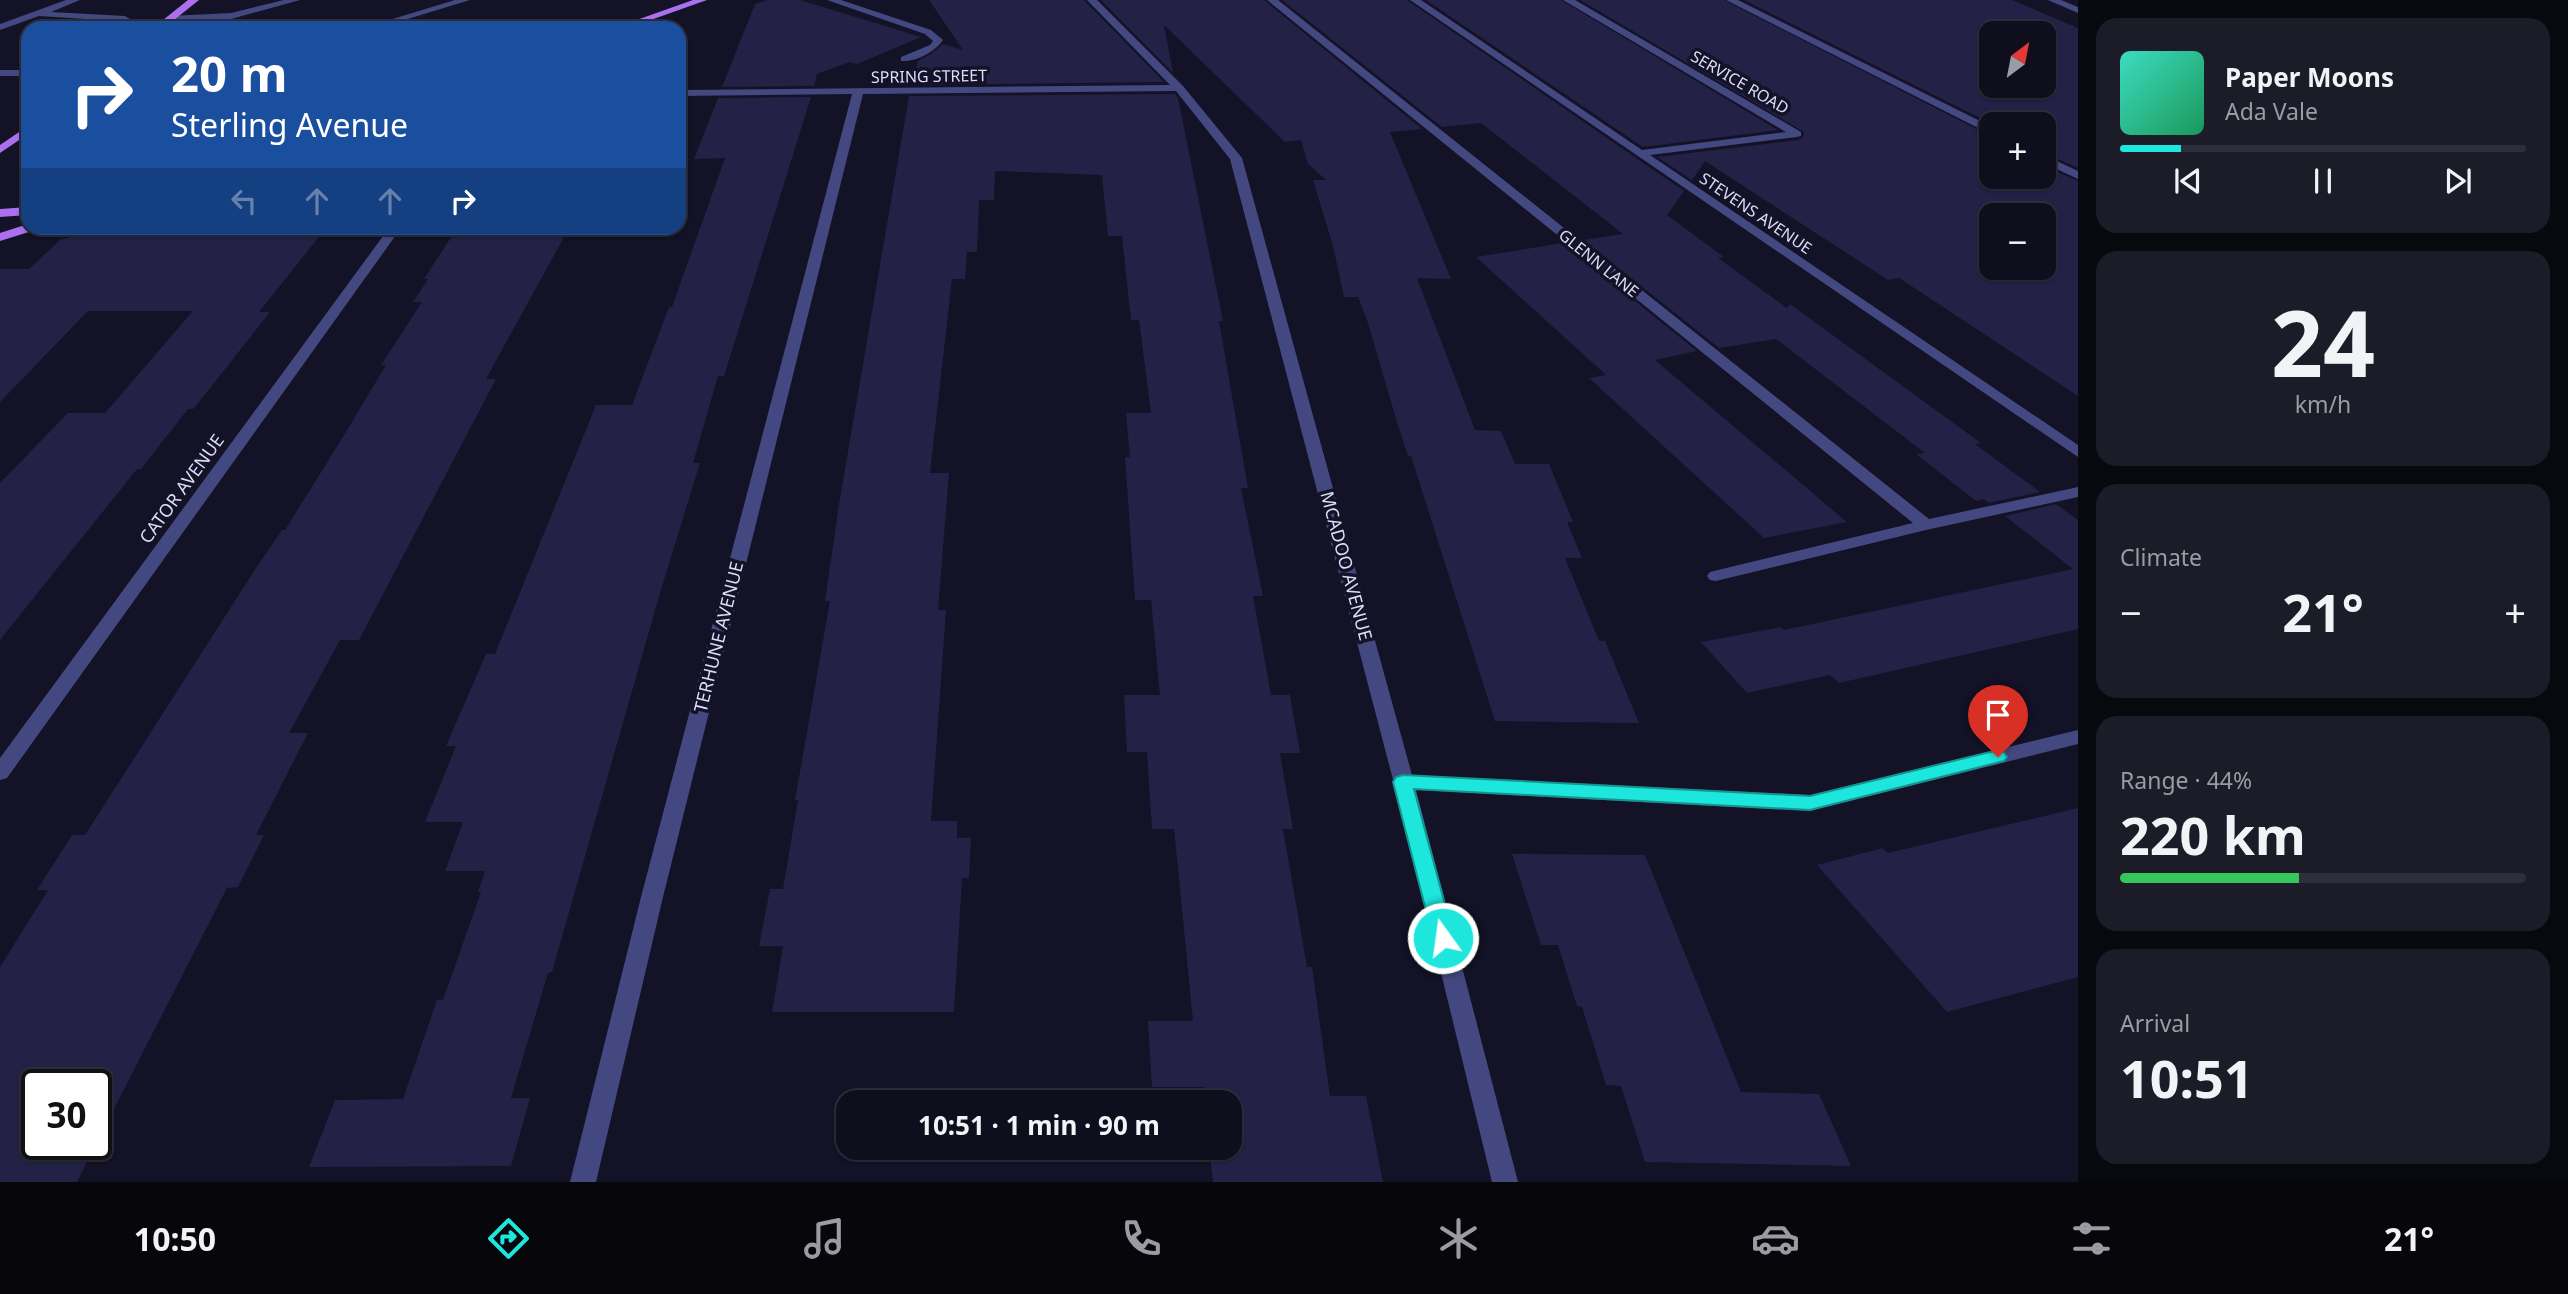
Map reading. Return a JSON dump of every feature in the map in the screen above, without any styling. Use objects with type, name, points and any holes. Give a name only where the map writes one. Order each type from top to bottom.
[{"type":"main road","points":[[167,21],[194,0]]},
{"type":"main road","points":[[640,21],[702,0]]},
{"type":"main road","points":[[0,150],[21,134]]},
{"type":"main road","points":[[0,213],[21,212]]},
{"type":"main road","points":[[0,237],[21,230]]},
{"type":"street","points":[[0,27],[75,0]]},
{"type":"street","points":[[170,19],[231,16],[295,0]]},
{"type":"street","points":[[392,21],[465,0]]},
{"type":"street","points":[[832,0],[928,32],[938,40],[933,47],[905,59]]},
{"type":"street","name":"MCADOO AVENUE","points":[[1092,0],[1179,88],[1236,158],[1403,782],[1505,1182]]},
{"type":"street","name":"GLENN LANE","points":[[1272,0],[1926,525]]},
{"type":"street","name":"STEVENS AVENUE","points":[[1415,0],[2078,452]]},
{"type":"street","name":"SERVICE ROAD","points":[[1568,0],[1797,134],[1641,153]]},
{"type":"street","points":[[1731,0],[1979,125]]},
{"type":"street","points":[[2053,0],[2078,10]]},
{"type":"street","points":[[42,14],[125,19],[123,21]]},
{"type":"street","points":[[0,19],[11,24]]},
{"type":"street","points":[[0,73],[21,73]]},
{"type":"street","name":"SPRING STREET","points":[[686,93],[1179,88]]},
{"type":"street","name":"TERHUNE AVENUE","points":[[583,1182],[652,897],[858,92]]},
{"type":"street","points":[[2056,164],[2078,176]]},
{"type":"street","name":"CATOR AVENUE","points":[[0,773],[390,235]]},
{"type":"street","points":[[1716,576],[1926,525],[2078,492]]},
{"type":"street","points":[[1403,782],[1810,803],[2078,737]]},
{"type":"building","points":[[767,0],[800,0],[921,37],[857,64],[850,62],[817,74],[814,86],[722,87],[755,4]]},
{"type":"building","points":[[929,0],[1084,0],[1164,82],[911,85],[918,61],[943,44],[963,50]]},
{"type":"building","points":[[1101,0],[1264,0],[1422,129],[1390,132],[1451,279],[1417,278],[1475,430],[1501,431],[1515,464],[1549,464],[1573,522],[1567,522],[1582,558],[1565,558],[1599,641],[1605,641],[1639,723],[1495,721],[1411,456],[1408,456],[1396,419],[1368,323],[1358,297],[1344,297],[1333,246],[1313,180],[1326,180],[1308,164],[1301,140],[1285,142],[1164,25],[1173,73]]},
{"type":"building","points":[[1282,0],[1407,0],[1684,191],[1667,215],[1724,257],[1718,258],[1787,308],[1790,304],[1981,443],[1975,444],[2040,492],[1989,503],[1984,499],[1976,501],[1916,454],[1925,453],[1776,339],[1719,348],[1583,240],[1623,234],[1481,123],[1442,127]]},
{"type":"building","points":[[1426,0],[1561,0],[1778,130],[1643,147]]},
{"type":"building","points":[[1580,0],[1724,0],[1979,130],[1979,189],[2056,189],[2056,171],[2078,181],[2078,396],[1899,278],[1888,280],[1705,161],[1692,180],[1657,157],[1803,138],[1804,132]]},
{"type":"building","points":[[1744,0],[2012,0],[2078,28],[2078,168],[2056,158],[2056,112],[1979,112],[1979,118]]},
{"type":"building","points":[[1175,94],[1178,98],[1223,321],[1219,321],[1248,488],[1241,488],[1263,596],[1253,596],[1271,695],[1290,695],[1300,753],[1280,753],[1293,829],[1283,829],[1307,967],[1312,967],[1330,1096],[1366,1096],[1383,1182],[1213,1182],[1210,1160],[1242,1160],[1242,1090],[1152,1087],[1148,1021],[1193,1021],[1174,829],[1152,829],[1147,752],[1127,752],[1124,695],[1160,695],[1151,600],[1135,600],[1125,457],[1130,457],[1126,413],[1151,413],[1139,320],[1131,320],[1122,236],[1108,236],[1102,175],[995,171],[994,200],[979,200],[977,252],[967,252],[965,279],[952,279],[930,473],[949,473],[938,610],[946,610],[931,821],[957,821],[957,838],[971,838],[969,878],[962,878],[954,1012],[772,1012],[783,946],[759,946],[770,889],[783,889],[798,800],[795,800],[830,601],[825,601],[839,504],[909,96]]},
{"type":"building","points":[[811,97],[724,376],[718,376],[693,463],[700,463],[660,593],[552,972],[548,973],[511,1098],[530,1098],[511,1166],[309,1167],[335,1100],[403,1099],[437,1000],[443,1000],[481,892],[478,892],[485,871],[445,871],[463,822],[425,822],[456,746],[446,746],[486,654],[495,654],[596,405],[632,405],[669,307],[672,307],[725,158],[694,159],[718,98]]},
{"type":"building","points":[[77,235],[320,235],[259,312],[270,312],[215,382],[193,409],[188,409],[141,469],[137,469],[0,640],[0,483],[68,413],[105,413],[193,311],[88,311],[0,402],[0,269],[29,269],[60,240]]},
{"type":"building","points":[[452,235],[565,235],[486,379],[496,379],[359,640],[340,640],[289,733],[308,733],[256,835],[264,835],[238,887],[227,888],[112,1113],[112,1069],[21,1069],[21,1160],[88,1160],[77,1182],[0,1182],[0,967],[48,890],[37,890],[72,835],[85,835],[258,565],[282,530],[285,530],[386,365],[381,365],[422,302],[413,302],[428,279],[424,279]]},
{"type":"building","points":[[1563,243],[1697,351],[1655,360],[1847,522],[1764,538],[1589,378],[1606,375],[1476,257]]},
{"type":"building","points":[[2056,504],[2078,520],[2078,629],[1839,683],[1830,675],[1747,693],[1701,642],[1781,627],[1784,630],[2073,569],[2005,516]]},
{"type":"building","points":[[2078,808],[2078,977],[1947,1012],[1817,865],[1883,848],[1888,853]]},
{"type":"building","points":[[1512,854],[1645,855],[1741,1092],[1819,1094],[1851,1166],[1645,1162],[1621,1086],[1606,1085],[1582,1007],[1577,1006],[1558,945],[1541,945]]},
{"type":"route","points":[[1443,938],[1403,782],[1810,803],[1998,757]]}]
